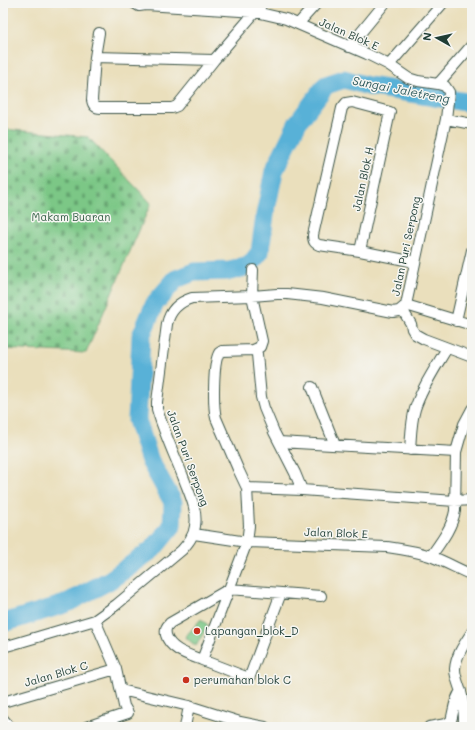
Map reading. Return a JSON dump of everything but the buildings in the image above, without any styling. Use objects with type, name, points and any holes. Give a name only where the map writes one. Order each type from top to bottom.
[{"type":"street","name":"Jalan Blok E","points":[[135,3],[139,6],[146,4],[256,12],[286,19],[389,66],[408,78],[445,86],[449,92],[447,116]]},
{"type":"street","points":[[99,33],[95,57],[92,100],[95,107],[174,108],[263,3]]},
{"type":"street","points":[[298,24],[317,3]]},
{"type":"street","points":[[349,47],[385,3]]},
{"type":"street","points":[[389,66],[443,3]]},
{"type":"street","points":[[438,84],[472,44]]},
{"type":"street","points":[[95,57],[214,60]]},
{"type":"street","name":"Jalan Blok H","points":[[348,102],[390,112],[360,251],[319,245],[314,243],[313,236],[342,108],[348,102]]},
{"type":"street","points":[[447,116],[472,124]]},
{"type":"street","name":"Jalan Puri Serpong","points":[[194,534],[196,516],[191,497],[157,409],[168,319],[172,311],[186,300],[192,298],[287,294],[323,298],[394,312],[399,311],[404,307],[447,116]]},
{"type":"street","points":[[456,320],[472,250]]},
{"type":"street","points":[[360,251],[415,262]]},
{"type":"street","points":[[202,660],[247,542],[249,526],[248,488],[216,418],[213,402],[217,356],[219,353],[224,351],[253,350],[260,348],[262,341],[252,296],[253,270]]},
{"type":"street","points":[[404,307],[472,325]]},
{"type":"street","points":[[404,307],[415,334],[424,339],[472,357]]},
{"type":"street","points":[[410,450],[415,409],[424,388],[447,348]]},
{"type":"street","points":[[253,350],[256,351],[257,354],[261,397],[264,408],[302,490]]},
{"type":"street","points":[[312,387],[335,445]]},
{"type":"street","points":[[431,556],[444,537],[454,518],[456,452],[464,424],[472,409]]},
{"type":"street","points":[[279,442],[456,452]]},
{"type":"street","points":[[248,488],[302,490],[455,501],[472,500]]},
{"type":"street","points":[[3,647],[95,620],[116,605],[182,550],[194,534]]},
{"type":"street","name":"Jalan Blok E","points":[[194,534],[247,542],[387,547],[431,556],[472,575]]},
{"type":"street","points":[[281,593],[248,678],[184,653],[168,640],[165,630],[170,623],[229,589],[321,596]]},
{"type":"street","points":[[86,727],[128,713],[124,706],[116,670],[95,620]]},
{"type":"street","points":[[464,727],[464,708],[455,667],[458,656],[472,632]]},
{"type":"street","name":"Jalan Blok C","points":[[3,702],[116,670]]},
{"type":"street","points":[[121,690],[189,706],[240,722],[265,727]]},
{"type":"street","points":[[429,727],[446,724],[451,721],[456,698],[461,691]]},
{"type":"street","points":[[185,727],[189,706]]},
{"type":"street","points":[[3,719],[10,727]]},
{"type":"green space","name":"Makam Buaran","points":[[3,129],[88,137],[151,203],[86,353],[3,349]]},
{"type":"green space","name":"Lapangan_blok_D","points":[[201,619],[208,625],[196,646],[185,637]]},
{"type":"waterway","name":"Sungai Jaletreng","points":[[3,623],[65,604],[110,580],[153,549],[172,526],[173,502],[150,461],[137,420],[141,336],[155,303],[176,279],[194,272],[230,271],[249,266],[260,252],[265,215],[274,171],[298,122],[326,85],[344,79],[368,86],[472,103]]},
{"type":"place","name":"Lapangan_blok_D","points":[[197,631]]},
{"type":"place","name":"perumahan blok C","points":[[186,680]]}]
